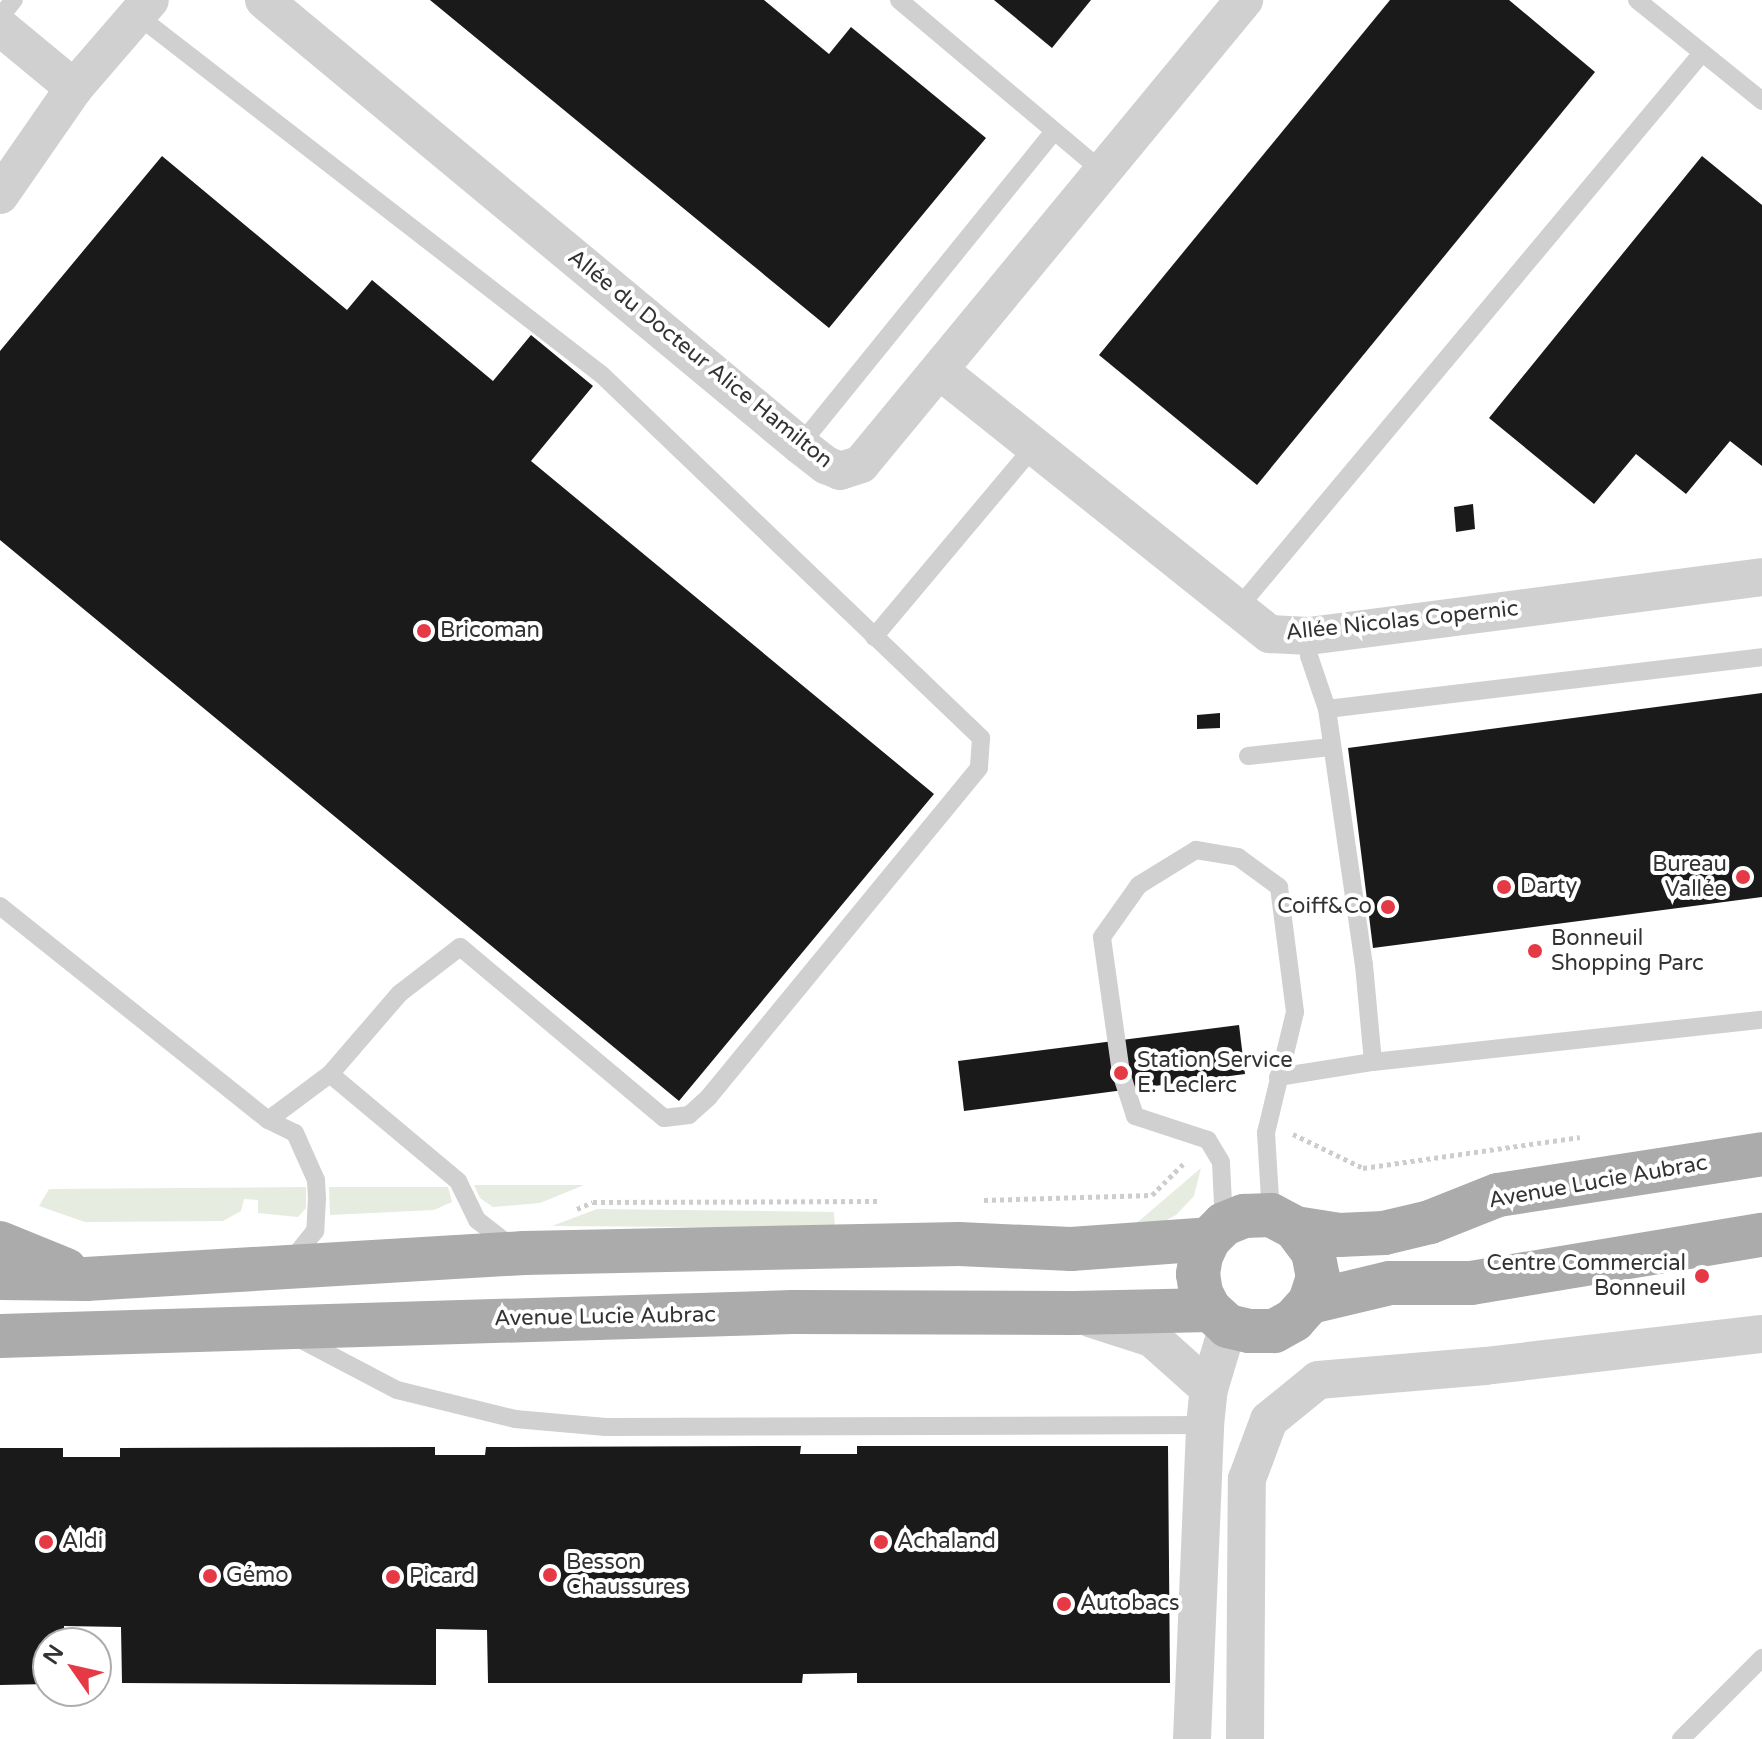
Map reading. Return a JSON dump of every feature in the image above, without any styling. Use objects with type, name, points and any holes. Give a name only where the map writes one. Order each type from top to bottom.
[{"type":"main road","name":"Avenue Lucie Aubrac","points":[[0,1278],[86,1279],[524,1253],[959,1244],[1071,1249],[1217,1231],[1244,1216],[1283,1221],[1339,1235],[1384,1233],[1430,1222],[1498,1195],[1762,1154]]},
{"type":"main road","points":[[1283,1221],[1313,1252],[1318,1277],[1310,1302]]},
{"type":"main road","points":[[1217,1231],[1201,1256],[1198,1274],[1201,1293],[1219,1318]]},
{"type":"main road","name":"Avenue Lucie Aubrac","points":[[0,1336],[276,1325],[793,1312],[1074,1313],[1219,1318],[1249,1331],[1274,1331],[1294,1320],[1310,1302],[1390,1283],[1471,1283],[1762,1235]]},
{"type":"main road","points":[[0,1243],[86,1279]]},
{"type":"main road","points":[[0,1361],[45,1336]]},
{"type":"street","name":"Allée du Docteur Alice Hamilton","points":[[264,0],[800,445],[826,465],[840,471],[861,464],[1244,0]]},
{"type":"street","points":[[0,195],[74,88],[144,7]]},
{"type":"street","points":[[0,27],[74,88]]},
{"type":"street","name":"Allée Nicolas Copernic","points":[[940,371],[1270,634],[1309,636],[1762,577]]},
{"type":"street","points":[[1074,1313],[1152,1338],[1207,1407]]},
{"type":"street","points":[[1192,1739],[1207,1407],[1219,1318]]},
{"type":"street","points":[[1245,1739],[1247,1479],[1269,1420],[1318,1380],[1485,1366],[1762,1334]]},
{"type":"lane","points":[[0,17],[14,0]]},
{"type":"lane","points":[[899,0],[1101,170]]},
{"type":"lane","points":[[1637,0],[1762,101]]},
{"type":"lane","points":[[144,7],[602,375],[981,738],[979,768],[709,1097],[689,1115],[664,1118],[460,947],[400,993],[330,1074],[268,1120]]},
{"type":"lane","points":[[1239,607],[1702,53]]},
{"type":"lane","points":[[800,445],[1054,131]]},
{"type":"lane","points":[[874,637],[1034,446]]},
{"type":"lane","points":[[1309,636],[1309,656],[1327,709],[1364,965],[1373,1062]]},
{"type":"lane","points":[[1327,709],[1762,657]]},
{"type":"lane","points":[[1248,756],[1331,747]]},
{"type":"lane","points":[[1217,1231],[1221,1162],[1208,1140],[1135,1116],[1121,1073],[1102,937],[1139,885],[1196,850],[1238,857],[1279,887],[1295,1012],[1266,1133],[1283,1221]]},
{"type":"lane","points":[[0,906],[268,1120],[295,1133],[316,1180],[315,1231],[286,1267]]},
{"type":"lane","points":[[1278,1077],[1373,1062],[1762,1020]]},
{"type":"lane","points":[[330,1074],[458,1181],[477,1220],[498,1239],[524,1253]]},
{"type":"lane","points":[[276,1325],[333,1359],[397,1390],[515,1419],[606,1427],[1207,1407]]},
{"type":"lane","points":[[1681,1739],[1762,1658]]},
{"type":"path","points":[[1266,1133],[1298,1134],[1363,1168],[1542,1142]]},
{"type":"path","points":[[968,1200],[1152,1195],[1208,1140]]},
{"type":"path","points":[[564,1214],[593,1202],[893,1200]]},
{"type":"shaded area","points":[[1201,1168],[1194,1196],[1176,1215],[1148,1230],[1126,1232]]},
{"type":"shaded area","points":[[474,1185],[584,1185],[540,1203],[493,1207],[480,1198]]},
{"type":"shaded area","points":[[306,1187],[306,1208],[298,1217],[258,1213],[258,1200],[244,1199],[241,1211],[223,1221],[85,1222],[39,1206],[49,1189]]},
{"type":"shaded area","points":[[329,1187],[448,1187],[452,1202],[434,1210],[330,1215]]},
{"type":"shaded area","points":[[597,1209],[834,1212],[835,1228],[552,1226]]},
{"type":"building","points":[[430,0],[764,0],[829,54],[851,27],[986,138],[829,328]]},
{"type":"building","points":[[994,0],[1091,0],[1052,48]]},
{"type":"building","points":[[1390,0],[1509,0],[1595,72],[1257,485],[1099,355]]},
{"type":"building","name":"Bricoman","points":[[162,156],[347,310],[372,280],[493,381],[531,335],[593,386],[531,461],[934,794],[679,1101],[0,540],[0,351]]},
{"type":"building","points":[[1702,156],[1762,205],[1762,466],[1730,441],[1686,494],[1636,454],[1594,504],[1489,418]]},
{"type":"building","points":[[1473,504],[1475,529],[1456,532],[1454,507]]},
{"type":"building","points":[[1762,693],[1762,897],[1373,948],[1348,748]]},
{"type":"building","points":[[1220,713],[1220,728],[1197,729],[1197,715]]},
{"type":"building","points":[[1239,1025],[1245,1074],[964,1111],[958,1061]]},
{"type":"building","points":[[801,1446],[800,1454],[857,1454],[857,1446],[1168,1446],[1170,1683],[857,1683],[857,1673],[803,1674],[802,1683],[488,1683],[487,1630],[436,1629],[436,1685],[122,1683],[121,1627],[64,1626],[32,1627],[32,1684],[0,1685],[0,1448],[63,1448],[63,1457],[120,1457],[120,1448],[435,1447],[435,1455],[485,1455],[486,1447]]},
{"type":"place","name":"Bricoman","points":[[424,631]]},
{"type":"place","name":"Bureau Vallée","points":[[1743,877]]},
{"type":"place","name":"Darty","points":[[1504,887]]},
{"type":"place","name":"Coiff&Co","points":[[1388,907]]},
{"type":"place","name":"Bonneuil Shopping Parc","points":[[1535,951]]},
{"type":"place","name":"Station Service E. Leclerc","points":[[1121,1073]]},
{"type":"place","name":"Centre Commercial Bonneuil","points":[[1702,1276]]},
{"type":"place","name":"Aldi","points":[[46,1542]]},
{"type":"place","name":"Achaland","points":[[881,1542]]},
{"type":"place","name":"Besson Chaussures","points":[[550,1575]]},
{"type":"place","name":"Gémo","points":[[210,1576]]},
{"type":"place","name":"Picard","points":[[393,1577]]},
{"type":"place","name":"Autobacs","points":[[1064,1604]]}]
